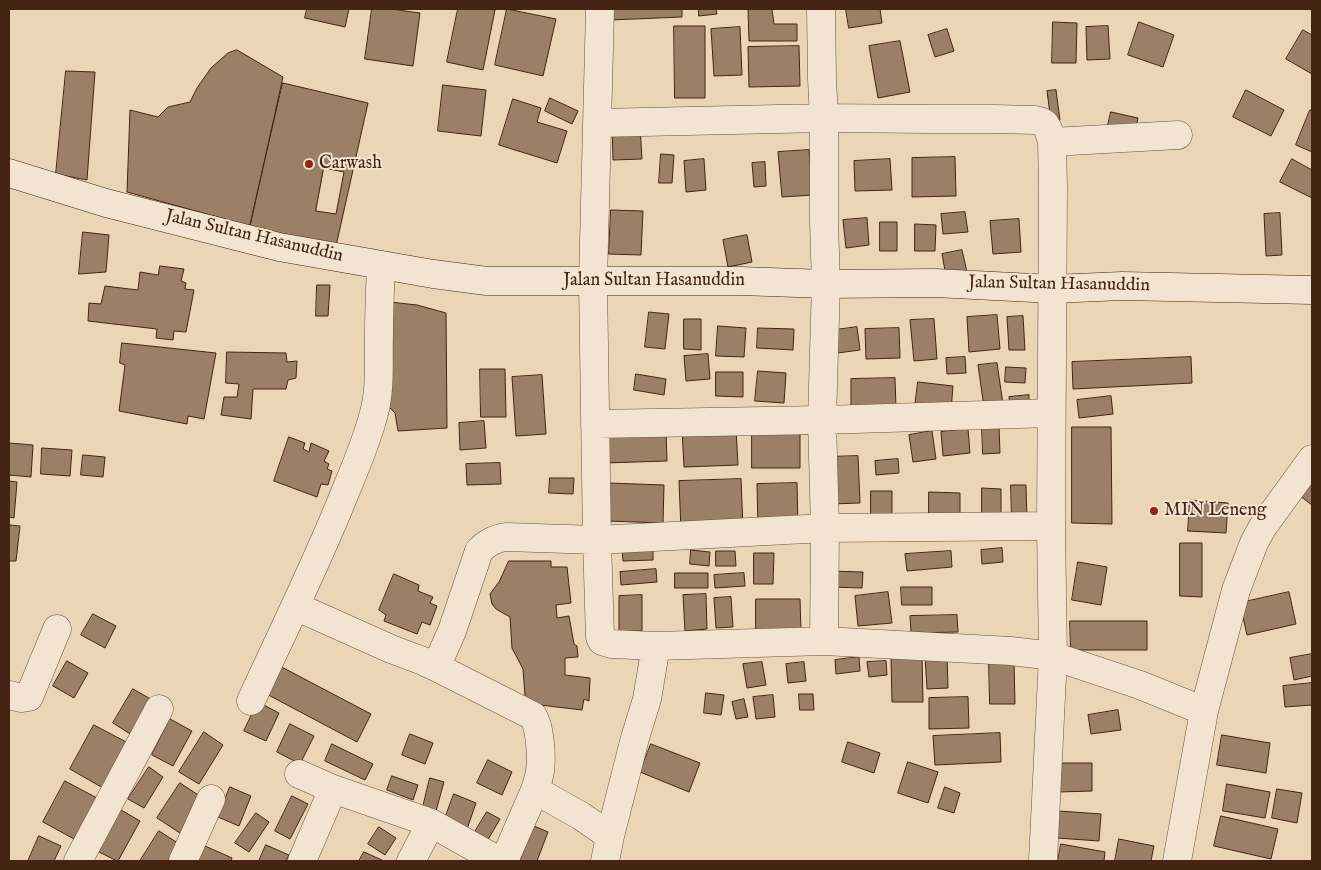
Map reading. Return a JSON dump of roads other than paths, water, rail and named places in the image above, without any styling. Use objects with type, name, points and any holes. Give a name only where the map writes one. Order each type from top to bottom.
[{"type":"street","points":[[600,9],[593,282],[597,540],[600,637],[602,641],[612,644],[656,646],[824,641],[1011,651],[1053,656],[1140,684],[1204,712]]},
{"type":"street","points":[[821,9],[826,284],[822,420],[825,528],[824,641]]},
{"type":"street","points":[[597,123],[824,118],[1035,120],[1045,124],[1052,142],[1053,188],[1051,413],[1053,656],[1043,861]]},
{"type":"street","points":[[1052,142],[1178,135]]},
{"type":"street","name":"Jalan Sultan Hasanuddin","points":[[9,173],[106,203],[279,247],[381,266],[488,281],[935,283],[1052,289],[1122,286],[1312,290]]},
{"type":"street","points":[[251,702],[338,510],[362,450],[374,412],[379,373],[381,266]]},
{"type":"street","points":[[595,424],[1051,413]]},
{"type":"street","points":[[1177,861],[1204,712],[1236,590],[1254,542],[1262,528],[1312,459]]},
{"type":"street","points":[[436,667],[452,631],[480,551],[485,544],[506,537],[597,540],[825,528],[1051,526]]},
{"type":"street","points":[[295,606],[391,650],[436,667],[532,716],[536,721],[538,729],[540,772],[535,790],[504,861]]},
{"type":"street","points":[[9,695],[22,698],[29,697],[57,629]]},
{"type":"street","points":[[608,848],[635,738],[647,699],[656,646]]},
{"type":"street","points":[[83,859],[159,709]]},
{"type":"street","points":[[299,774],[333,789],[431,823],[500,861]]},
{"type":"street","points":[[302,861],[333,789]]},
{"type":"street","points":[[535,790],[581,816],[608,848]]},
{"type":"street","points":[[183,861],[211,798]]},
{"type":"street","points":[[411,861],[431,823]]},
{"type":"place","name":"Carwash","points":[[309,164]]},
{"type":"place","name":"MIN Leneng","points":[[1154,511]]}]
